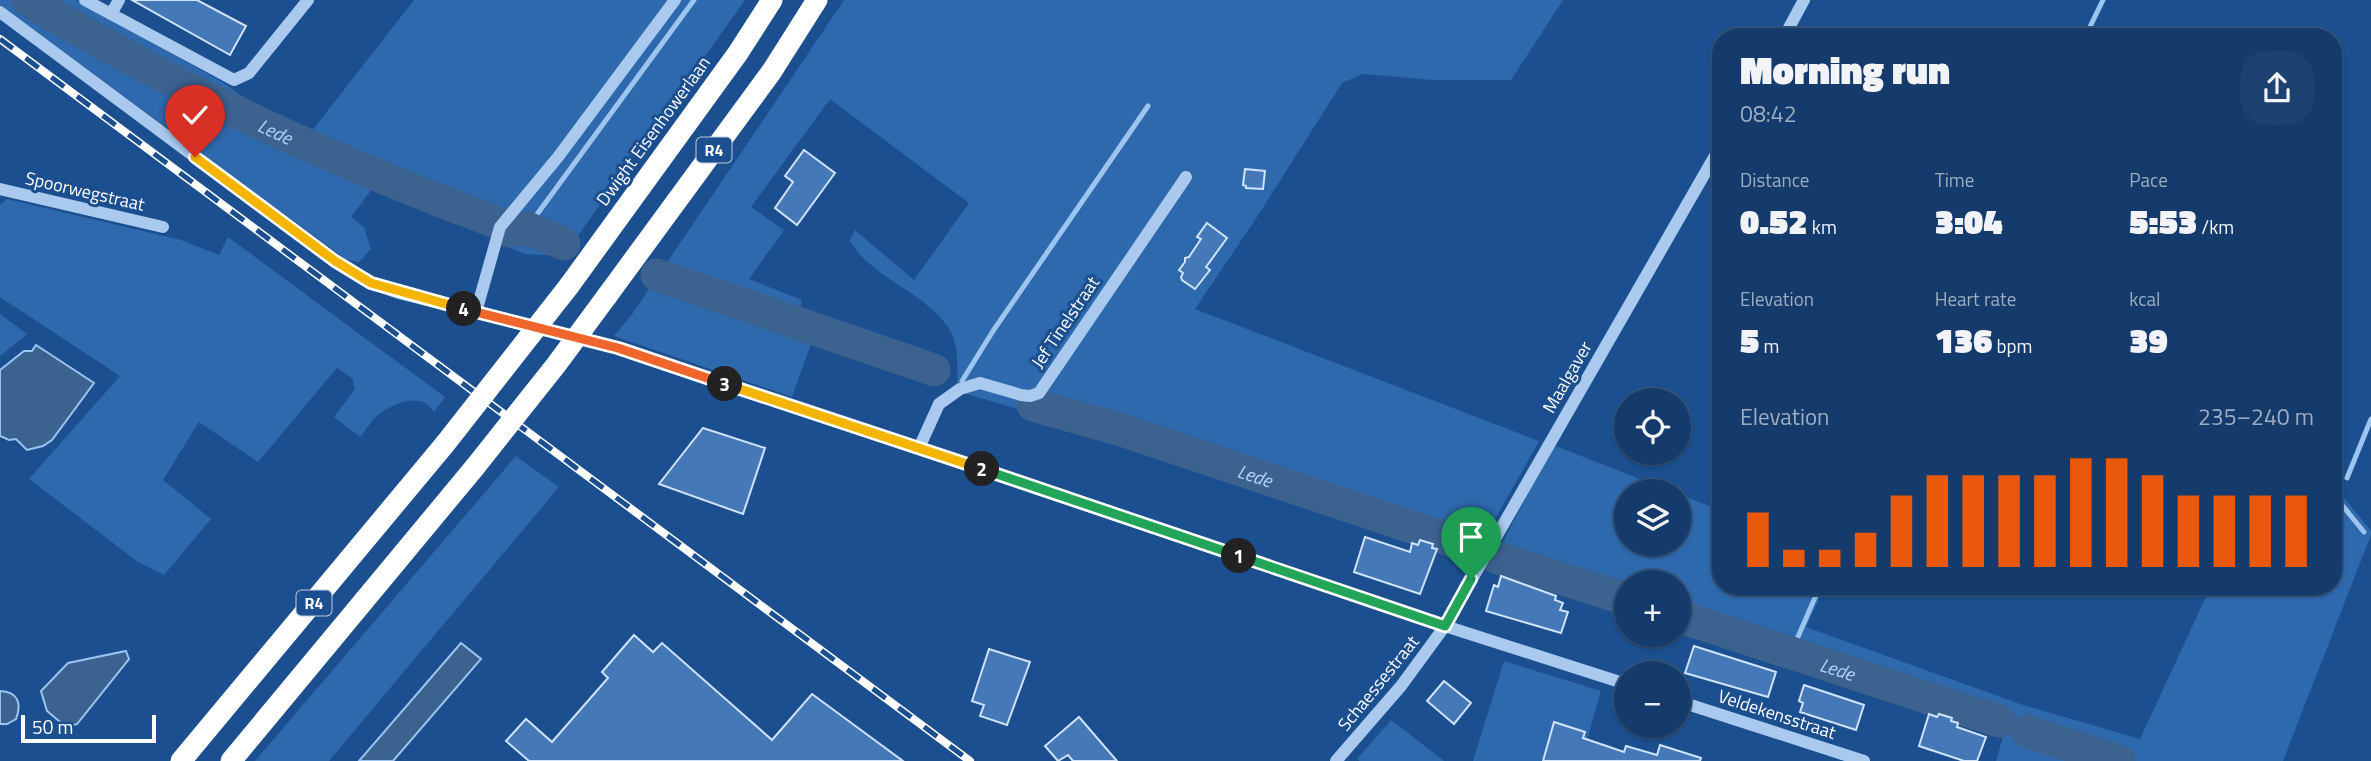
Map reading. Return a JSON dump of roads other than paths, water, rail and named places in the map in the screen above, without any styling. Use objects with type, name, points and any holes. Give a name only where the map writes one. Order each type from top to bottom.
[{"type":"highway","name":"Dwight Eisenhowerlaan","points":[[181,761],[446,444],[569,286],[738,53],[772,0]]},
{"type":"highway","name":"R4","points":[[231,761],[556,365],[772,71],[817,0]]},
{"type":"street","points":[[85,0],[234,80],[249,73],[308,0]]},
{"type":"street","points":[[111,15],[119,0]]},
{"type":"street","points":[[476,312],[500,227],[558,157],[675,0]]},
{"type":"street","points":[[1789,28],[1804,0]]},
{"type":"street","points":[[0,12],[335,261],[371,283],[400,293],[618,348],[1614,680]]},
{"type":"street","name":"Maalgaver","points":[[1445,626],[1712,161]]},
{"type":"street","name":"Jef Tinelstraat","points":[[919,448],[939,404],[960,389],[980,383],[1021,395],[1039,393],[1186,177]]},
{"type":"street","name":"Spoorwegstraat","points":[[0,189],[163,227]]},
{"type":"street","name":"Schaessestraat","points":[[1336,761],[1401,687],[1445,626]]},
{"type":"street","name":"Veldekensstraat","points":[[1691,705],[1864,761]]},
{"type":"waterway","name":"Lede","points":[[28,0],[141,64],[257,122],[376,175],[496,222]]},
{"type":"waterway","points":[[527,228],[694,0]]},
{"type":"waterway","points":[[2089,28],[2103,0]]},
{"type":"waterway","points":[[962,381],[993,331],[1148,106]]},
{"type":"waterway","name":"Lede","points":[[509,231],[527,228],[564,244]]},
{"type":"waterway","name":"Lede","points":[[657,275],[934,370]]},
{"type":"waterway","name":"Lede","points":[[1033,405],[1122,430],[1477,549]]},
{"type":"waterway","points":[[2347,478],[2371,419]]},
{"type":"waterway","points":[[2342,505],[2364,532]]},
{"type":"waterway","name":"Lede","points":[[1495,557],[1614,595]]},
{"type":"waterway","points":[[1791,653],[1816,595]]},
{"type":"waterway","name":"Lede","points":[[1691,620],[1999,721]]},
{"type":"waterway","name":"Lede","points":[[2027,731],[2119,761]]},
{"type":"railway","points":[[0,39],[970,761]]}]
